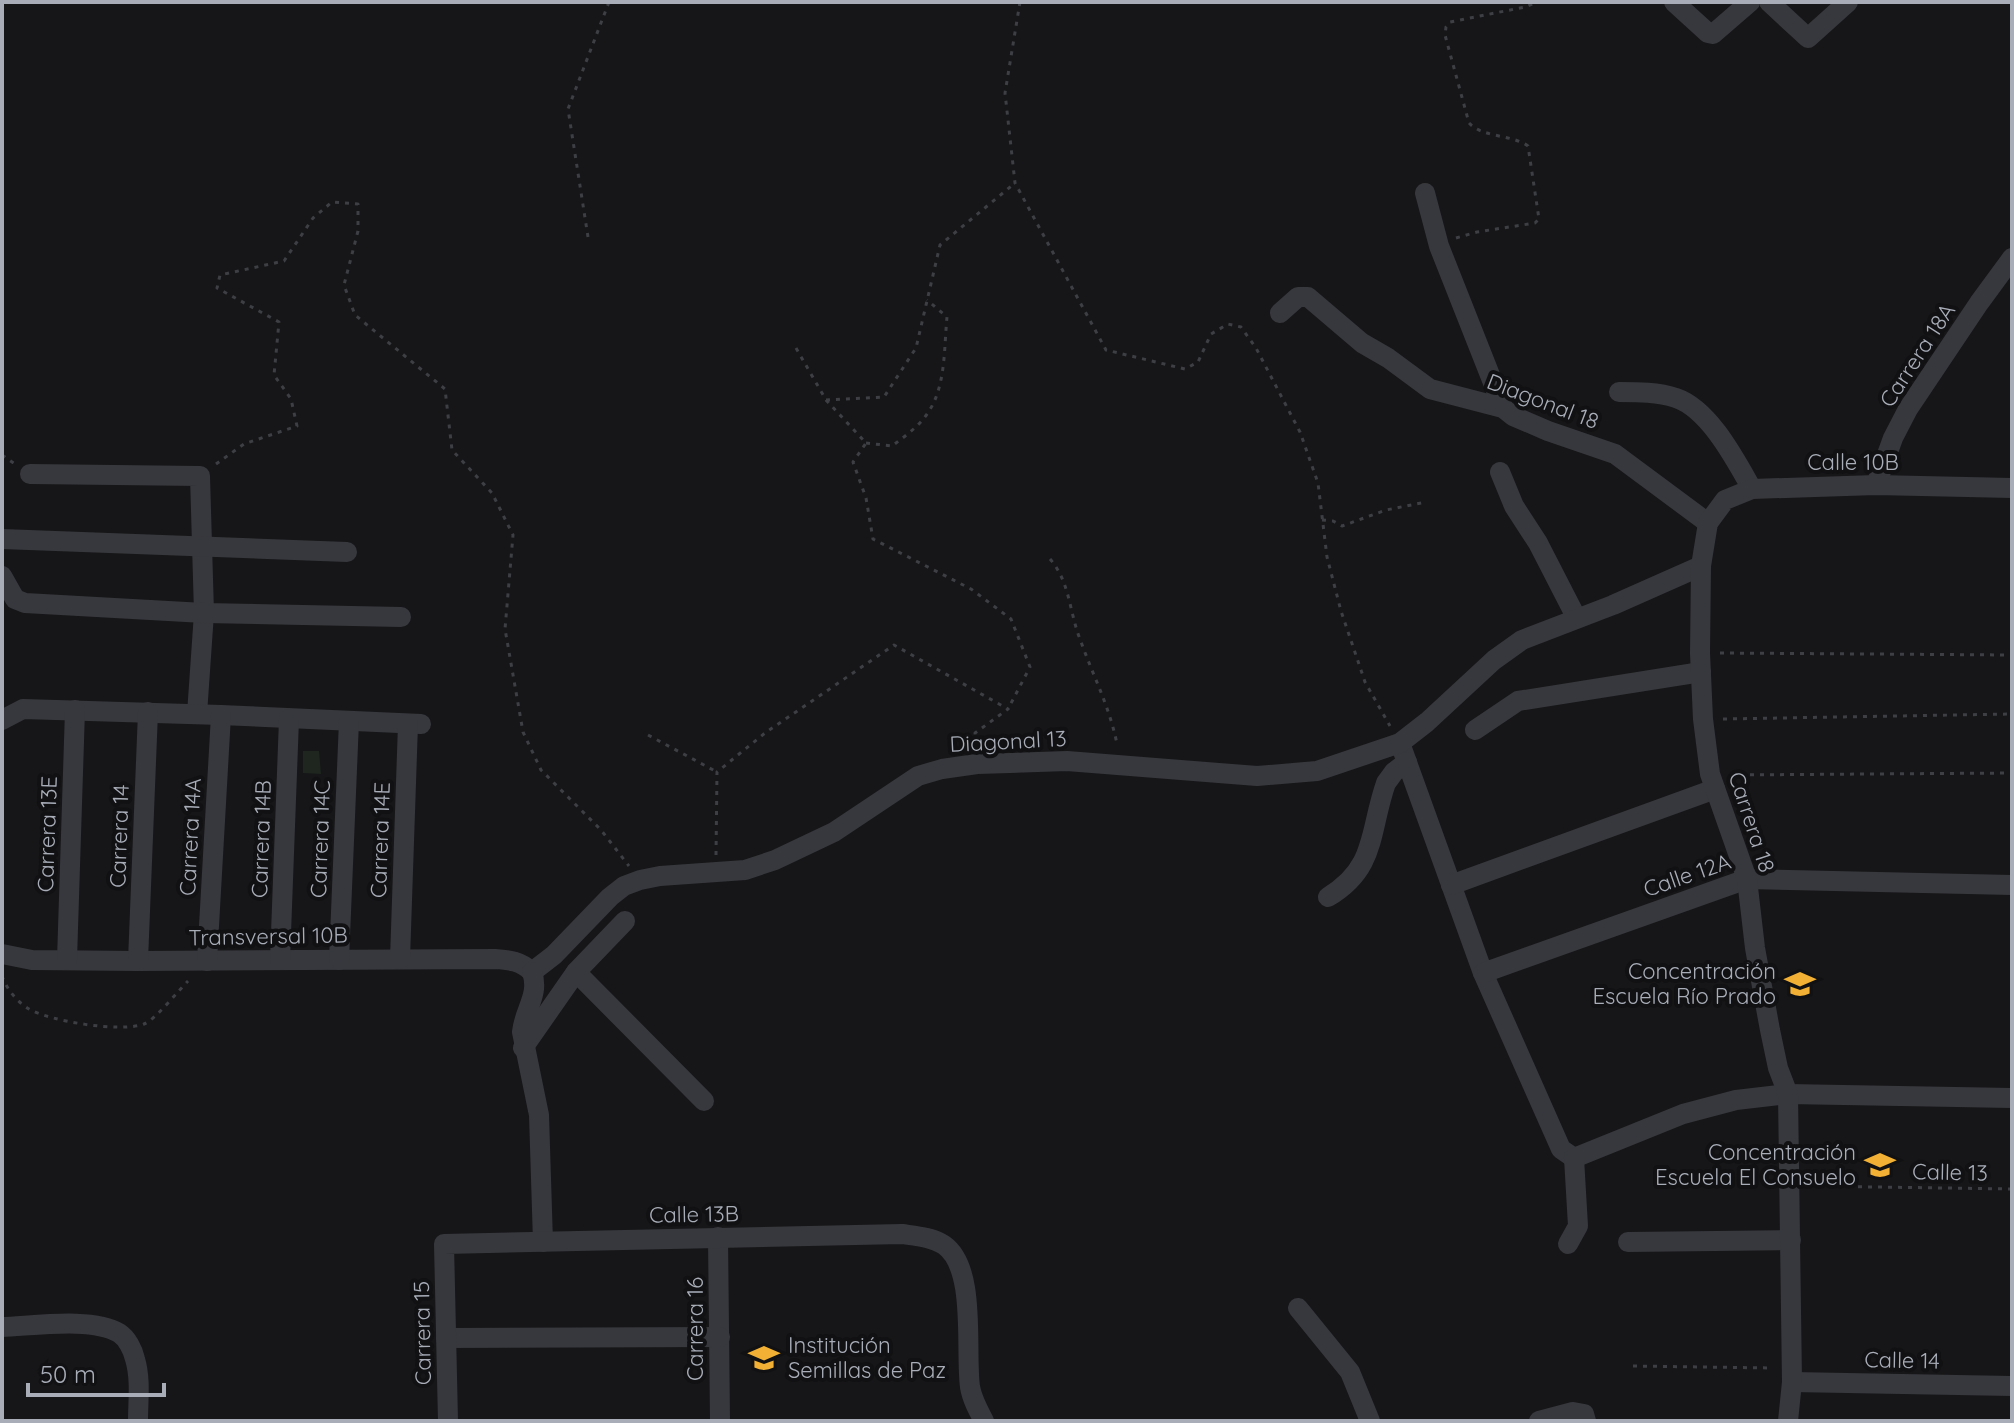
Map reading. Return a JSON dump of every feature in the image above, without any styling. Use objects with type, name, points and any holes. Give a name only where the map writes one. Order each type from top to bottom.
[{"type":"street","points":[[1674,2],[1713,34],[1750,2]]},
{"type":"street","points":[[1769,2],[1808,38],[1848,2]]},
{"type":"street","points":[[1425,193],[1439,246],[1503,408]]},
{"type":"street","name":"Carrera 18A","points":[[1876,485],[1893,438],[1908,409],[2012,258]]},
{"type":"street","name":"Diagonal 18","points":[[1280,313],[1298,297],[1308,297],[1362,343],[1430,389],[1503,408],[1513,416],[1548,431],[1615,454],[1708,523]]},
{"type":"street","points":[[1619,392],[1658,393],[1678,398],[1701,411],[1752,489]]},
{"type":"street","points":[[1500,472],[1514,506],[1538,543],[1576,617]]},
{"type":"street","points":[[30,474],[200,476],[204,613],[197,714]]},
{"type":"street","name":"Calle 10B","points":[[1708,523],[1725,500],[1752,489],[1876,485],[2012,488]]},
{"type":"street","name":"Carrera 18","points":[[1708,523],[1701,566],[1703,719],[1713,782],[1747,879],[1755,948],[1770,1030],[1778,1068],[1788,1094],[1792,1375],[1788,1421]]},
{"type":"street","points":[[2,539],[347,552]]},
{"type":"street","points":[[1328,897],[1347,886],[1361,870],[1386,783],[1403,752],[1427,722],[1507,650],[1522,640],[1613,605],[1701,566]]},
{"type":"street","points":[[2,576],[15,599],[25,603],[204,613],[401,617]]},
{"type":"street","points":[[1475,730],[1518,701],[1701,663]]},
{"type":"street","points":[[2,720],[23,709],[349,721]]},
{"type":"street","name":"Carrera 13E","points":[[67,960],[75,710]]},
{"type":"street","name":"Carrera 14","points":[[138,961],[148,712]]},
{"type":"street","name":"Carrera 14A","points":[[207,961],[221,715]]},
{"type":"street","name":"Carrera 14B","points":[[280,960],[289,719]]},
{"type":"street","name":"Carrera 14E","points":[[349,721],[414,724],[400,959]]},
{"type":"street","name":"Carrera 14C","points":[[339,960],[349,721]]},
{"type":"street","points":[[1403,752],[1483,973],[1561,1149],[1574,1158]]},
{"type":"street","name":"Diagonal 13","points":[[532,972],[570,940],[624,886],[640,880],[745,870],[807,846],[834,832],[918,776],[942,769],[977,764],[1067,761],[1257,776],[1289,775],[1403,752]]},
{"type":"street","points":[[1451,885],[1713,782]]},
{"type":"street","name":"Calle 12A","points":[[1483,973],[1747,879],[2012,885]]},
{"type":"street","points":[[523,1048],[576,972],[625,921]]},
{"type":"street","name":"Transversal 10B","points":[[2,954],[32,960],[513,960],[532,972]]},
{"type":"street","points":[[532,972],[535,992],[523,1021],[523,1048],[536,1091],[539,1115],[543,1242]]},
{"type":"street","points":[[576,972],[704,1101]]},
{"type":"street","points":[[1574,1158],[1683,1114],[1736,1100],[1788,1094],[2012,1098]]},
{"type":"street","points":[[1568,1244],[1578,1226],[1574,1158]]},
{"type":"street","name":"Calle 13B","points":[[444,1244],[902,1234],[925,1237],[944,1245],[957,1259],[964,1278],[970,1390],[984,1421]]},
{"type":"street","name":"Carrera 16","points":[[718,1237],[720,1421]]},
{"type":"street","points":[[1628,1242],[1791,1240]]},
{"type":"street","name":"Carrera 15","points":[[444,1244],[448,1421]]},
{"type":"street","points":[[1298,1308],[1350,1372],[1370,1421]]},
{"type":"street","points":[[2,1327],[87,1325],[106,1328],[121,1335],[135,1359],[139,1379],[138,1421]]},
{"type":"street","points":[[446,1338],[720,1337]]},
{"type":"street","name":"Calle 14","points":[[1792,1375],[2012,1386]]},
{"type":"street","points":[[1539,1421],[1573,1412],[1584,1414],[1586,1421]]},
{"type":"path","points":[[588,237],[568,109],[609,2]]},
{"type":"path","points":[[1020,2],[1005,93],[1015,183],[1106,350],[1185,369],[1198,362],[1211,334],[1228,324],[1241,327],[1256,348],[1300,432],[1318,483],[1327,557],[1341,611],[1365,682],[1403,752]]},
{"type":"path","points":[[1439,246],[1462,235],[1535,223],[1539,219],[1528,146],[1505,136],[1475,130],[1469,123],[1445,35],[1450,22],[1537,2]]},
{"type":"path","points":[[826,400],[884,397],[916,348],[940,245],[1015,183]]},
{"type":"path","points":[[200,476],[244,444],[297,426],[291,399],[274,375],[279,322],[217,288],[220,275],[284,261],[313,218],[332,202],[358,204],[358,231],[344,285],[355,315],[445,389],[452,450],[492,493],[513,535],[505,629],[523,732],[541,770],[601,830],[640,880]]},
{"type":"path","points":[[796,348],[826,400],[866,443],[892,446],[931,410],[940,382],[947,317],[927,300]]},
{"type":"path","points":[[866,443],[853,462],[866,498],[873,539],[971,589],[1011,619],[1030,667],[1008,709],[975,733],[977,764]]},
{"type":"path","points":[[1322,520],[1350,525],[1386,510],[1426,502]]},
{"type":"path","points":[[1050,559],[1062,572],[1079,637],[1111,714],[1121,764]]},
{"type":"path","points":[[715,874],[717,772],[765,733],[894,645],[1008,709]]},
{"type":"path","points":[[1701,663],[2012,655]]},
{"type":"path","points":[[1703,719],[2012,714]]},
{"type":"path","points":[[648,735],[717,772]]},
{"type":"path","points":[[1713,782],[2012,773]]},
{"type":"path","points":[[2,976],[6,987],[28,1009],[84,1024],[122,1026],[145,1024],[207,961]]},
{"type":"path","name":"Calle 13","points":[[1791,1186],[2012,1189]]},
{"type":"path","points":[[1633,1366],[1792,1375]]},
{"type":"shaded area","points":[[303,751],[319,751],[321,774],[303,773]]},
{"type":"place","name":"Concentración Escuela Río Prado","points":[[1800,984]]},
{"type":"place","name":"Concentración Escuela El Consuelo","points":[[1880,1165]]},
{"type":"place","name":"Institución Semillas de Paz","points":[[764,1358]]}]
